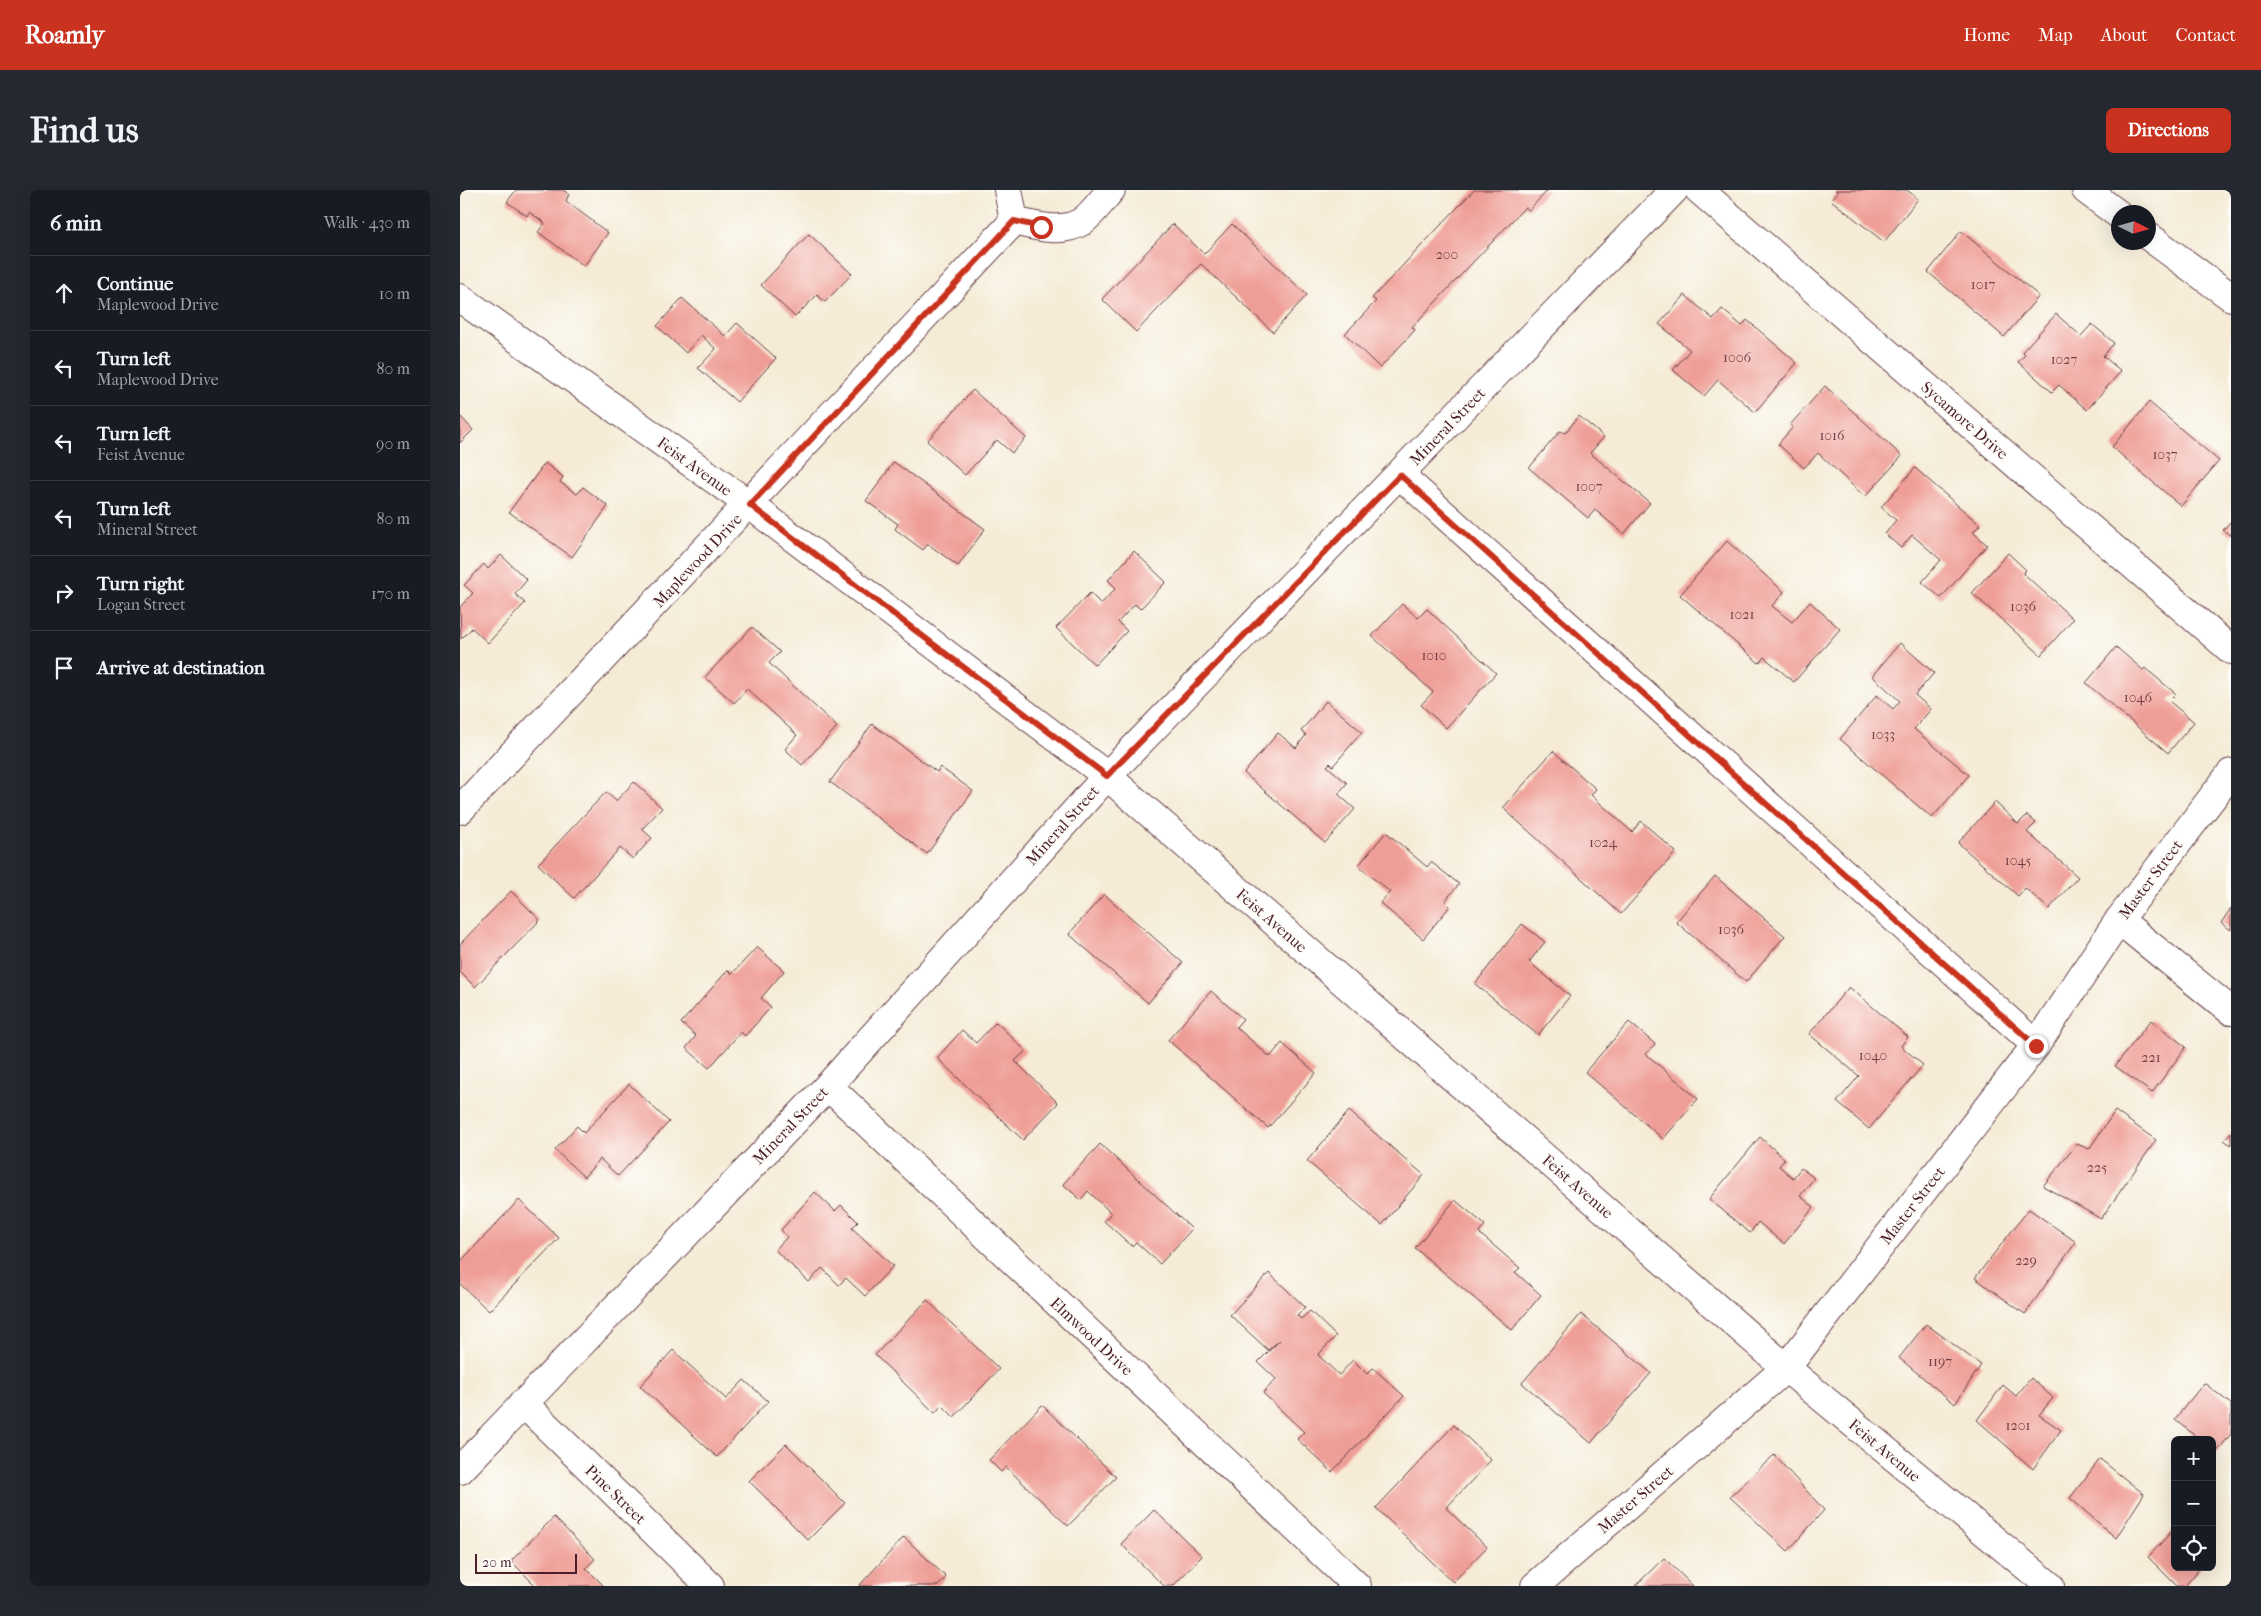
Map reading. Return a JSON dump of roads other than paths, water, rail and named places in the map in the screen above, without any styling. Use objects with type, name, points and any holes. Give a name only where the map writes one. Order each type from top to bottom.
[{"type":"street","points":[[1008,190],[1014,221],[1041,227],[1062,228],[1081,222],[1112,190]]},
{"type":"street","name":"Mineral Street","points":[[460,1470],[828,1086],[1107,776],[1674,190]]},
{"type":"street","name":"Sycamore Drive","points":[[1699,190],[2231,650]]},
{"type":"street","points":[[2086,190],[2111,209]]},
{"type":"street","name":"Maplewood Drive","points":[[460,810],[750,505],[1014,221]]},
{"type":"street","points":[[2156,242],[2231,297]]},
{"type":"street","name":"Feist Avenue","points":[[460,298],[750,505],[1107,776],[1786,1368],[2050,1586]]},
{"type":"street","points":[[1400,475],[2036,1046]]},
{"type":"street","name":"Master Street","points":[[1535,1586],[1786,1368],[2036,1046],[2119,920],[2231,773]]},
{"type":"street","points":[[2119,920],[2231,1011]]},
{"type":"street","name":"Elmwood Drive","points":[[828,1086],[1357,1586]]},
{"type":"street","name":"Pine Street","points":[[523,1403],[710,1586]]}]
